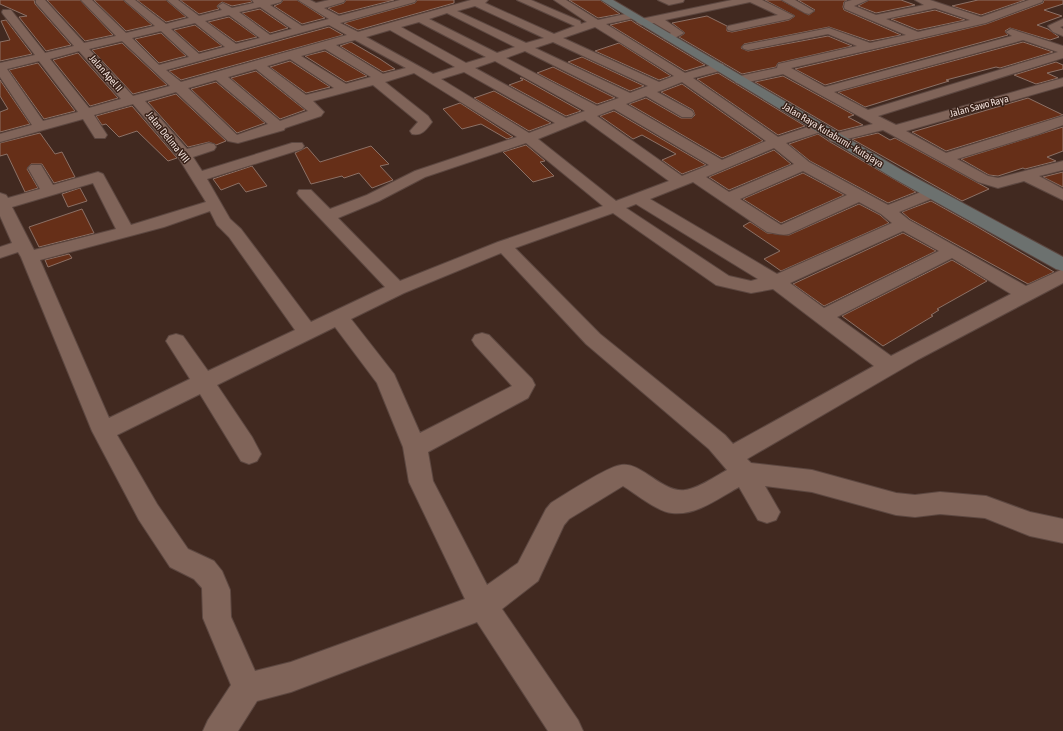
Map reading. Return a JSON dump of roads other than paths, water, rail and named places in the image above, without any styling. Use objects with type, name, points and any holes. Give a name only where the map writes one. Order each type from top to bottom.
[{"type":"street","points":[[27,5],[42,0]]},
{"type":"street","name":"Jalan Apel II","points":[[42,0],[82,46],[133,100]]},
{"type":"street","points":[[86,0],[157,69],[179,86],[233,138],[238,139],[279,127],[316,114],[317,112],[304,100],[257,64]]},
{"type":"street","points":[[129,0],[163,27],[197,58]]},
{"type":"street","points":[[172,0],[234,48]]},
{"type":"street","points":[[215,0],[269,38]]},
{"type":"street","points":[[40,127],[0,67],[230,11],[259,2],[277,0]]},
{"type":"street","points":[[303,0],[355,36],[416,69],[528,138],[614,207],[723,281],[751,287],[776,282],[903,224]]},
{"type":"street","points":[[314,7],[340,0]]},
{"type":"street","points":[[157,69],[411,0]]},
{"type":"street","points":[[522,0],[584,26]]},
{"type":"street","points":[[559,0],[597,22],[683,77],[776,142],[804,165],[887,211],[903,224],[953,251],[1025,294]]},
{"type":"street","name":"Jalan Raya Kutabumi - Kutajaya","points":[[606,0],[642,19],[669,38],[730,73],[826,132],[932,193],[1063,265]]},
{"type":"street","points":[[664,0],[669,2],[679,0]]},
{"type":"street","points":[[430,79],[554,38],[597,22],[642,19],[747,0]]},
{"type":"street","points":[[732,28],[789,16],[754,0]]},
{"type":"street","points":[[787,0],[808,11]]},
{"type":"street","points":[[863,0],[852,2],[849,4],[850,7],[918,36]]},
{"type":"street","points":[[920,0],[981,20],[1063,50]]},
{"type":"street","points":[[328,216],[373,198],[420,174],[528,138],[683,77],[730,73],[775,63],[869,47],[981,20],[1038,0]]},
{"type":"street","points":[[0,138],[479,1],[652,89],[687,114]]},
{"type":"street","points":[[259,2],[300,30]]},
{"type":"street","points":[[876,18],[936,6]]},
{"type":"street","points":[[448,10],[630,98]]},
{"type":"street","points":[[8,12],[86,113],[100,135]]},
{"type":"street","points":[[420,18],[496,57],[592,114],[687,178],[728,198],[773,228],[783,230],[859,196]]},
{"type":"street","points":[[1063,22],[1053,26],[1063,33]]},
{"type":"street","points":[[391,26],[565,123]]},
{"type":"street","points":[[869,47],[826,31],[748,47],[983,179],[998,183],[1063,165]]},
{"type":"street","points":[[824,91],[1024,36]]},
{"type":"street","points":[[893,41],[951,67]]},
{"type":"street","points":[[326,44],[378,80],[423,119],[425,122],[418,131]]},
{"type":"street","points":[[291,54],[345,89]]},
{"type":"street","points":[[103,431],[397,289],[504,246],[614,207],[721,166],[776,142],[880,122],[978,80],[1063,54]]},
{"type":"street","points":[[304,100],[416,69]]},
{"type":"street","points":[[965,73],[1014,97]]},
{"type":"street","points":[[218,75],[279,127]]},
{"type":"street","name":"Jalan Sawo Raya","points":[[880,122],[1014,97],[1063,82]]},
{"type":"street","name":"Jalan Delima VIII","points":[[133,100],[184,155],[199,177],[223,221],[235,233],[308,333]]},
{"type":"street","points":[[616,104],[721,166]]},
{"type":"street","points":[[944,158],[1034,131],[1063,120]]},
{"type":"street","points":[[199,177],[297,146]]},
{"type":"street","points":[[184,155],[209,147]]},
{"type":"street","points":[[728,198],[804,165]]},
{"type":"street","points":[[36,168],[49,191]]},
{"type":"street","points":[[1027,176],[1063,195]]},
{"type":"street","points":[[126,231],[98,177],[49,191],[3,212],[26,251],[103,431],[148,512],[179,558],[204,570],[212,580],[216,590],[216,618],[247,688]]},
{"type":"street","points":[[305,193],[397,289]]},
{"type":"street","points":[[887,211],[932,193]]},
{"type":"street","points":[[637,198],[776,282],[824,316],[889,366]]},
{"type":"street","points":[[0,253],[26,251],[126,231],[214,204]]},
{"type":"street","points":[[504,246],[532,277],[593,338],[717,442],[737,465],[767,512]]},
{"type":"street","points":[[824,316],[953,251]]},
{"type":"street","points":[[219,731],[247,688],[290,677],[483,606],[528,572],[555,517],[560,511],[616,476],[626,475],[671,502],[690,501],[737,465],[889,366],[1063,275]]},
{"type":"street","points":[[339,318],[386,380],[416,447],[421,482],[483,606],[567,731]]},
{"type":"street","points":[[416,447],[520,392],[523,389],[524,385],[482,340]]},
{"type":"street","points":[[176,341],[205,382],[224,416],[241,438],[249,454]]},
{"type":"street","points":[[737,465],[812,481],[902,505],[915,506],[940,503],[986,507],[1030,524],[1063,531]]}]
